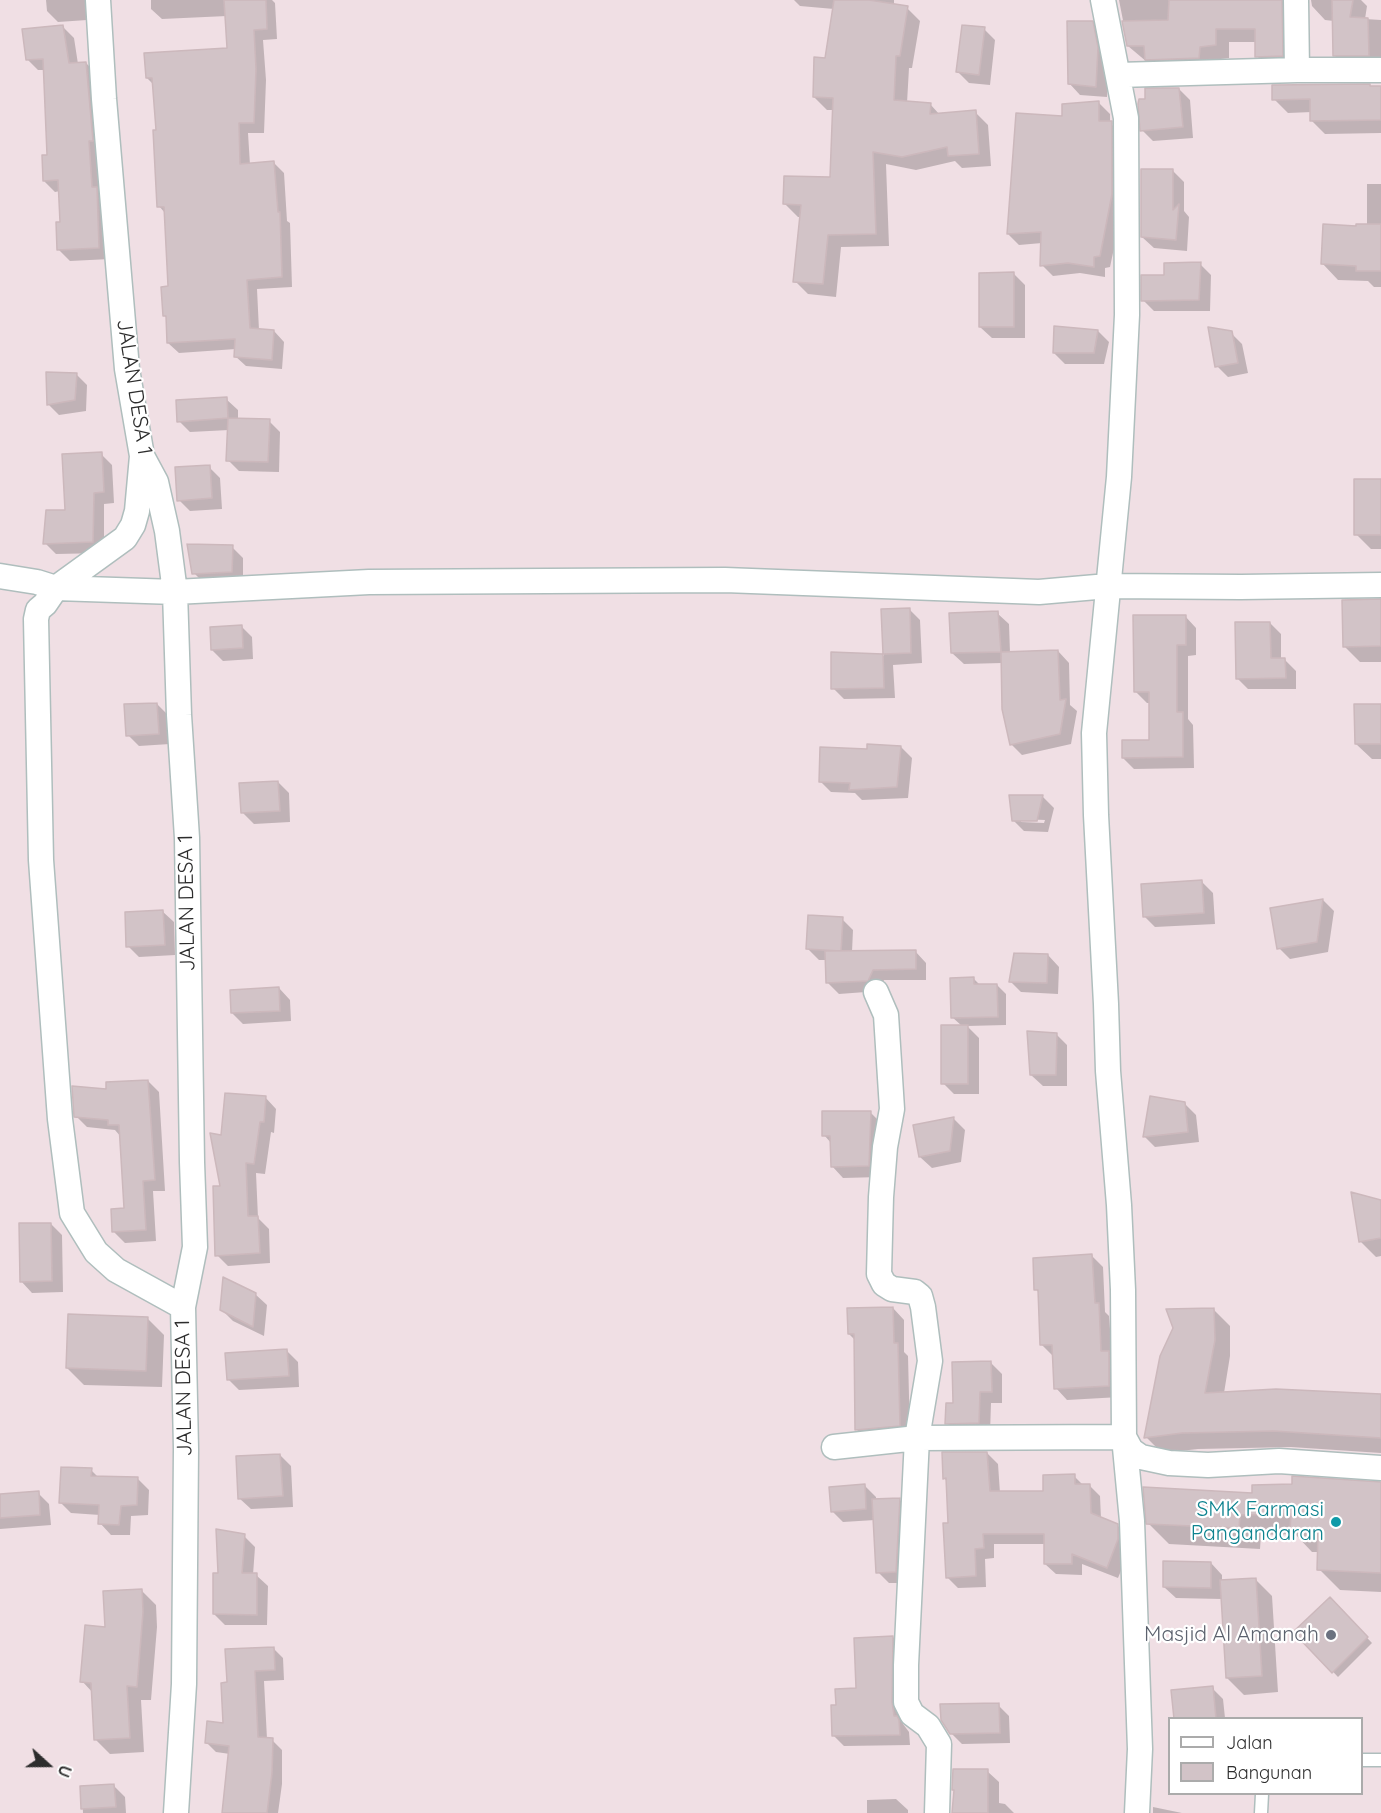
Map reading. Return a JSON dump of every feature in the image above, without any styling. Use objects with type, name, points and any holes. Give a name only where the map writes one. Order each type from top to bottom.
[{"type":"street","name":"JALAN DESA 1","points":[[98,0],[127,369],[142,456],[156,482],[167,531],[175,592],[179,715],[187,838],[195,1247],[183,1307],[186,1449],[184,1684],[176,1813]]},
{"type":"street","points":[[1102,0],[1126,118],[1127,315],[1119,477],[1094,733],[1095,803],[1108,1071],[1122,1258],[1124,1437],[1132,1521],[1140,1749],[1137,1813]]},
{"type":"street","points":[[1296,0],[1297,70]]},
{"type":"street","points":[[1118,75],[1381,70]]},
{"type":"street","points":[[142,456],[137,511],[133,525],[125,538],[56,588],[38,610],[36,619],[41,860],[60,1119],[72,1213],[96,1252],[116,1270],[183,1307]]},
{"type":"street","points":[[0,576],[37,582],[56,588],[175,592],[404,582],[725,580],[1039,592],[1108,586],[1381,585]]},
{"type":"street","points":[[876,992],[886,1016],[892,1109],[885,1147],[881,1197],[879,1274],[884,1284],[892,1289],[915,1292],[920,1296],[930,1361],[917,1438],[906,1702],[912,1714],[928,1726],[939,1744],[937,1813]]},
{"type":"street","points":[[834,1447],[917,1438],[1124,1437]]},
{"type":"street","points":[[1124,1437],[1131,1450],[1141,1457],[1169,1463],[1208,1465],[1279,1461],[1381,1468]]},
{"type":"lane","points":[[1363,1760],[1381,1760]]},
{"type":"lane","points":[[1261,1813],[1262,1795]]},
{"type":"building","points":[[224,0],[266,0],[267,29],[254,30],[256,69],[254,123],[239,123],[240,164],[274,161],[278,212],[280,212],[282,277],[247,280],[250,328],[274,330],[272,360],[234,357],[235,339],[167,343],[166,316],[163,316],[161,287],[168,286],[164,207],[157,207],[153,130],[156,130],[152,78],[146,78],[144,53],[227,48]]},
{"type":"building","points":[[834,0],[869,0],[908,6],[900,56],[896,56],[894,100],[931,103],[930,114],[976,110],[979,154],[948,156],[947,147],[902,157],[873,152],[876,234],[828,235],[823,284],[793,282],[801,205],[783,204],[784,176],[830,177],[833,98],[813,97],[814,57],[825,58]]},
{"type":"building","points":[[1169,0],[1282,0],[1283,56],[1255,57],[1255,29],[1216,29],[1216,45],[1200,47],[1199,58],[1145,60],[1144,46],[1127,46],[1122,21],[1168,20]]},
{"type":"building","points":[[1332,0],[1353,0],[1350,17],[1368,18],[1369,56],[1333,56]]},
{"type":"building","points":[[1067,21],[1093,21],[1098,47],[1096,87],[1068,84]]},
{"type":"building","points":[[63,25],[69,63],[86,62],[93,141],[89,141],[92,187],[97,187],[99,248],[57,250],[56,222],[60,222],[58,180],[43,181],[42,155],[47,155],[43,59],[26,60],[22,29]]},
{"type":"building","points":[[962,25],[985,27],[979,75],[956,72]]},
{"type":"building","points":[[1370,84],[1370,86],[1381,86],[1381,120],[1310,121],[1310,99],[1272,100],[1272,85]]},
{"type":"building","points":[[1145,88],[1179,88],[1183,127],[1140,131],[1138,104],[1139,99],[1145,99]]},
{"type":"building","points":[[1099,101],[1099,121],[1112,121],[1112,194],[1100,256],[1094,257],[1094,267],[1068,263],[1040,266],[1041,232],[1007,234],[1016,113],[1062,116],[1062,104]]},
{"type":"building","points":[[1141,169],[1173,169],[1173,210],[1179,204],[1176,240],[1141,237]]},
{"type":"building","points":[[1323,224],[1356,226],[1356,224],[1381,224],[1381,271],[1356,271],[1356,266],[1321,264]]},
{"type":"building","points":[[1201,262],[1199,300],[1141,301],[1141,275],[1164,275],[1164,263]]},
{"type":"building","points":[[1014,272],[1014,327],[979,327],[979,273]]},
{"type":"building","points":[[1054,326],[1098,330],[1094,353],[1053,353]]},
{"type":"building","points":[[1208,327],[1232,331],[1238,363],[1215,367]]},
{"type":"building","points":[[46,372],[77,373],[75,400],[47,405]]},
{"type":"building","points":[[227,397],[228,418],[177,422],[176,400]]},
{"type":"building","points":[[228,418],[270,419],[268,462],[226,461]]},
{"type":"building","points":[[102,452],[104,492],[94,493],[93,542],[43,544],[46,510],[65,510],[62,454]]},
{"type":"building","points":[[210,465],[212,498],[177,501],[175,467]]},
{"type":"building","points":[[1354,479],[1381,479],[1381,535],[1354,535]]},
{"type":"building","points":[[187,544],[233,545],[232,572],[192,574]]},
{"type":"building","points":[[1381,599],[1381,646],[1343,647],[1342,600]]},
{"type":"building","points":[[910,608],[911,653],[883,654],[881,609]]},
{"type":"building","points":[[998,611],[1001,652],[951,653],[949,613]]},
{"type":"building","points":[[1133,615],[1186,615],[1186,645],[1177,645],[1177,712],[1183,712],[1183,757],[1122,758],[1122,740],[1149,740],[1149,692],[1134,692]]},
{"type":"building","points":[[1235,622],[1270,622],[1271,658],[1285,658],[1286,678],[1236,679]]},
{"type":"building","points":[[242,625],[243,648],[211,650],[210,627]]},
{"type":"building","points":[[1058,650],[1060,700],[1066,699],[1060,734],[1010,745],[1002,709],[1001,652]]},
{"type":"building","points":[[831,652],[883,654],[884,688],[831,689]]},
{"type":"building","points":[[157,703],[159,734],[126,736],[124,704]]},
{"type":"building","points":[[1354,704],[1381,704],[1381,744],[1355,744]]},
{"type":"building","points":[[867,744],[901,746],[897,787],[849,790],[850,783],[819,782],[820,747],[867,749]]},
{"type":"building","points":[[278,781],[280,811],[241,813],[239,783]]},
{"type":"building","points":[[1009,795],[1043,795],[1037,821],[1012,821]]},
{"type":"building","points":[[1202,880],[1204,913],[1143,917],[1141,884]]},
{"type":"building","points":[[1323,899],[1317,942],[1277,949],[1270,908]]},
{"type":"building","points":[[163,910],[165,945],[126,947],[125,912]]},
{"type":"building","points":[[808,915],[843,917],[841,951],[806,949]]},
{"type":"building","points":[[916,950],[916,969],[873,970],[868,981],[826,983],[825,951]]},
{"type":"building","points":[[1014,953],[1048,954],[1047,983],[1009,982]]},
{"type":"building","points":[[974,977],[974,984],[997,984],[998,1017],[951,1018],[950,978]]},
{"type":"building","points":[[279,987],[280,1011],[231,1013],[230,990]]},
{"type":"building","points":[[941,1025],[968,1025],[968,1084],[941,1084]]},
{"type":"building","points":[[1027,1031],[1057,1033],[1056,1075],[1030,1075]]},
{"type":"building","points":[[148,1080],[155,1180],[143,1181],[146,1230],[112,1232],[111,1209],[124,1208],[119,1125],[108,1125],[108,1120],[74,1117],[72,1086],[106,1089],[106,1082]]},
{"type":"building","points":[[225,1093],[266,1096],[264,1122],[260,1122],[254,1164],[246,1163],[248,1216],[258,1216],[260,1253],[215,1256],[213,1186],[220,1186],[210,1133],[221,1135]]},
{"type":"building","points":[[1150,1096],[1185,1102],[1188,1132],[1143,1137]]},
{"type":"building","points":[[822,1111],[871,1111],[869,1166],[831,1167],[830,1136],[822,1136]]},
{"type":"building","points":[[954,1117],[950,1151],[919,1157],[913,1125]]},
{"type":"building","points":[[1351,1192],[1381,1200],[1381,1238],[1359,1242]]},
{"type":"building","points":[[19,1223],[51,1223],[52,1281],[20,1282]]},
{"type":"building","points":[[1092,1254],[1095,1303],[1099,1303],[1101,1351],[1109,1351],[1109,1386],[1054,1389],[1052,1345],[1040,1345],[1038,1290],[1034,1290],[1033,1258]]},
{"type":"building","points":[[223,1277],[256,1293],[253,1327],[220,1310]]},
{"type":"building","points":[[893,1307],[894,1343],[898,1343],[900,1426],[855,1430],[854,1334],[848,1334],[847,1308]]},
{"type":"building","points":[[1214,1308],[1215,1340],[1205,1393],[1276,1389],[1381,1394],[1381,1438],[1274,1431],[1182,1433],[1144,1438],[1160,1356],[1173,1328],[1166,1309]]},
{"type":"building","points":[[68,1314],[148,1317],[146,1371],[66,1368]]},
{"type":"building","points":[[287,1349],[289,1376],[227,1380],[225,1353]]},
{"type":"building","points":[[991,1361],[992,1392],[980,1392],[979,1423],[945,1424],[946,1403],[953,1403],[952,1362]]},
{"type":"building","points":[[942,1452],[987,1452],[990,1491],[1043,1491],[1043,1475],[1075,1474],[1075,1484],[1090,1484],[1091,1513],[1118,1524],[1118,1539],[1107,1568],[1072,1554],[1072,1564],[1044,1564],[1044,1534],[983,1534],[984,1548],[975,1549],[976,1576],[946,1578],[943,1523],[948,1523]]},
{"type":"building","points":[[280,1454],[283,1496],[238,1499],[236,1456]]},
{"type":"building","points":[[61,1467],[92,1468],[91,1476],[138,1477],[137,1505],[121,1506],[119,1525],[98,1524],[99,1505],[59,1503]]},
{"type":"building","points":[[1292,1476],[1381,1482],[1381,1573],[1317,1570],[1318,1533],[1290,1531],[1291,1514],[1240,1515],[1239,1528],[1146,1524],[1143,1487],[1252,1493],[1252,1485],[1292,1484]]},
{"type":"building","points":[[865,1484],[866,1509],[831,1512],[829,1487]]},
{"type":"building","points":[[39,1491],[40,1515],[0,1518],[0,1494]]},
{"type":"building","points":[[900,1498],[896,1572],[876,1573],[872,1499]]},
{"type":"building","points":[[216,1529],[245,1534],[242,1573],[257,1573],[257,1615],[213,1614],[213,1573],[218,1573]]},
{"type":"building","points":[[1163,1561],[1211,1562],[1211,1588],[1163,1587]]},
{"type":"building","points":[[1256,1578],[1262,1676],[1226,1678],[1220,1580]]},
{"type":"building","points":[[142,1589],[143,1612],[137,1687],[127,1686],[130,1738],[94,1740],[91,1683],[80,1682],[85,1625],[105,1627],[103,1591]]},
{"type":"building","name":"Masjid Al Amanah","points":[[1330,1597],[1368,1637],[1332,1673],[1293,1632]]},
{"type":"building","points":[[893,1636],[892,1702],[894,1716],[897,1716],[899,1720],[900,1735],[832,1736],[831,1705],[836,1705],[835,1689],[856,1688],[854,1638]]},
{"type":"building","points":[[274,1647],[275,1670],[255,1671],[258,1737],[273,1738],[267,1813],[222,1813],[229,1746],[205,1743],[207,1721],[223,1723],[221,1683],[227,1682],[225,1649]]},
{"type":"building","points":[[1213,1686],[1216,1717],[1174,1717],[1171,1690]]},
{"type":"building","points":[[999,1703],[1000,1733],[950,1734],[941,1720],[940,1704]]},
{"type":"building","points":[[953,1769],[988,1769],[988,1813],[952,1813]]},
{"type":"building","points":[[114,1784],[116,1807],[81,1809],[80,1786]]},
{"type":"place","name":"SMK Farmasi Pangandaran","points":[[1336,1522]]},
{"type":"place","name":"Masjid Al Amanah","points":[[1331,1635]]}]
